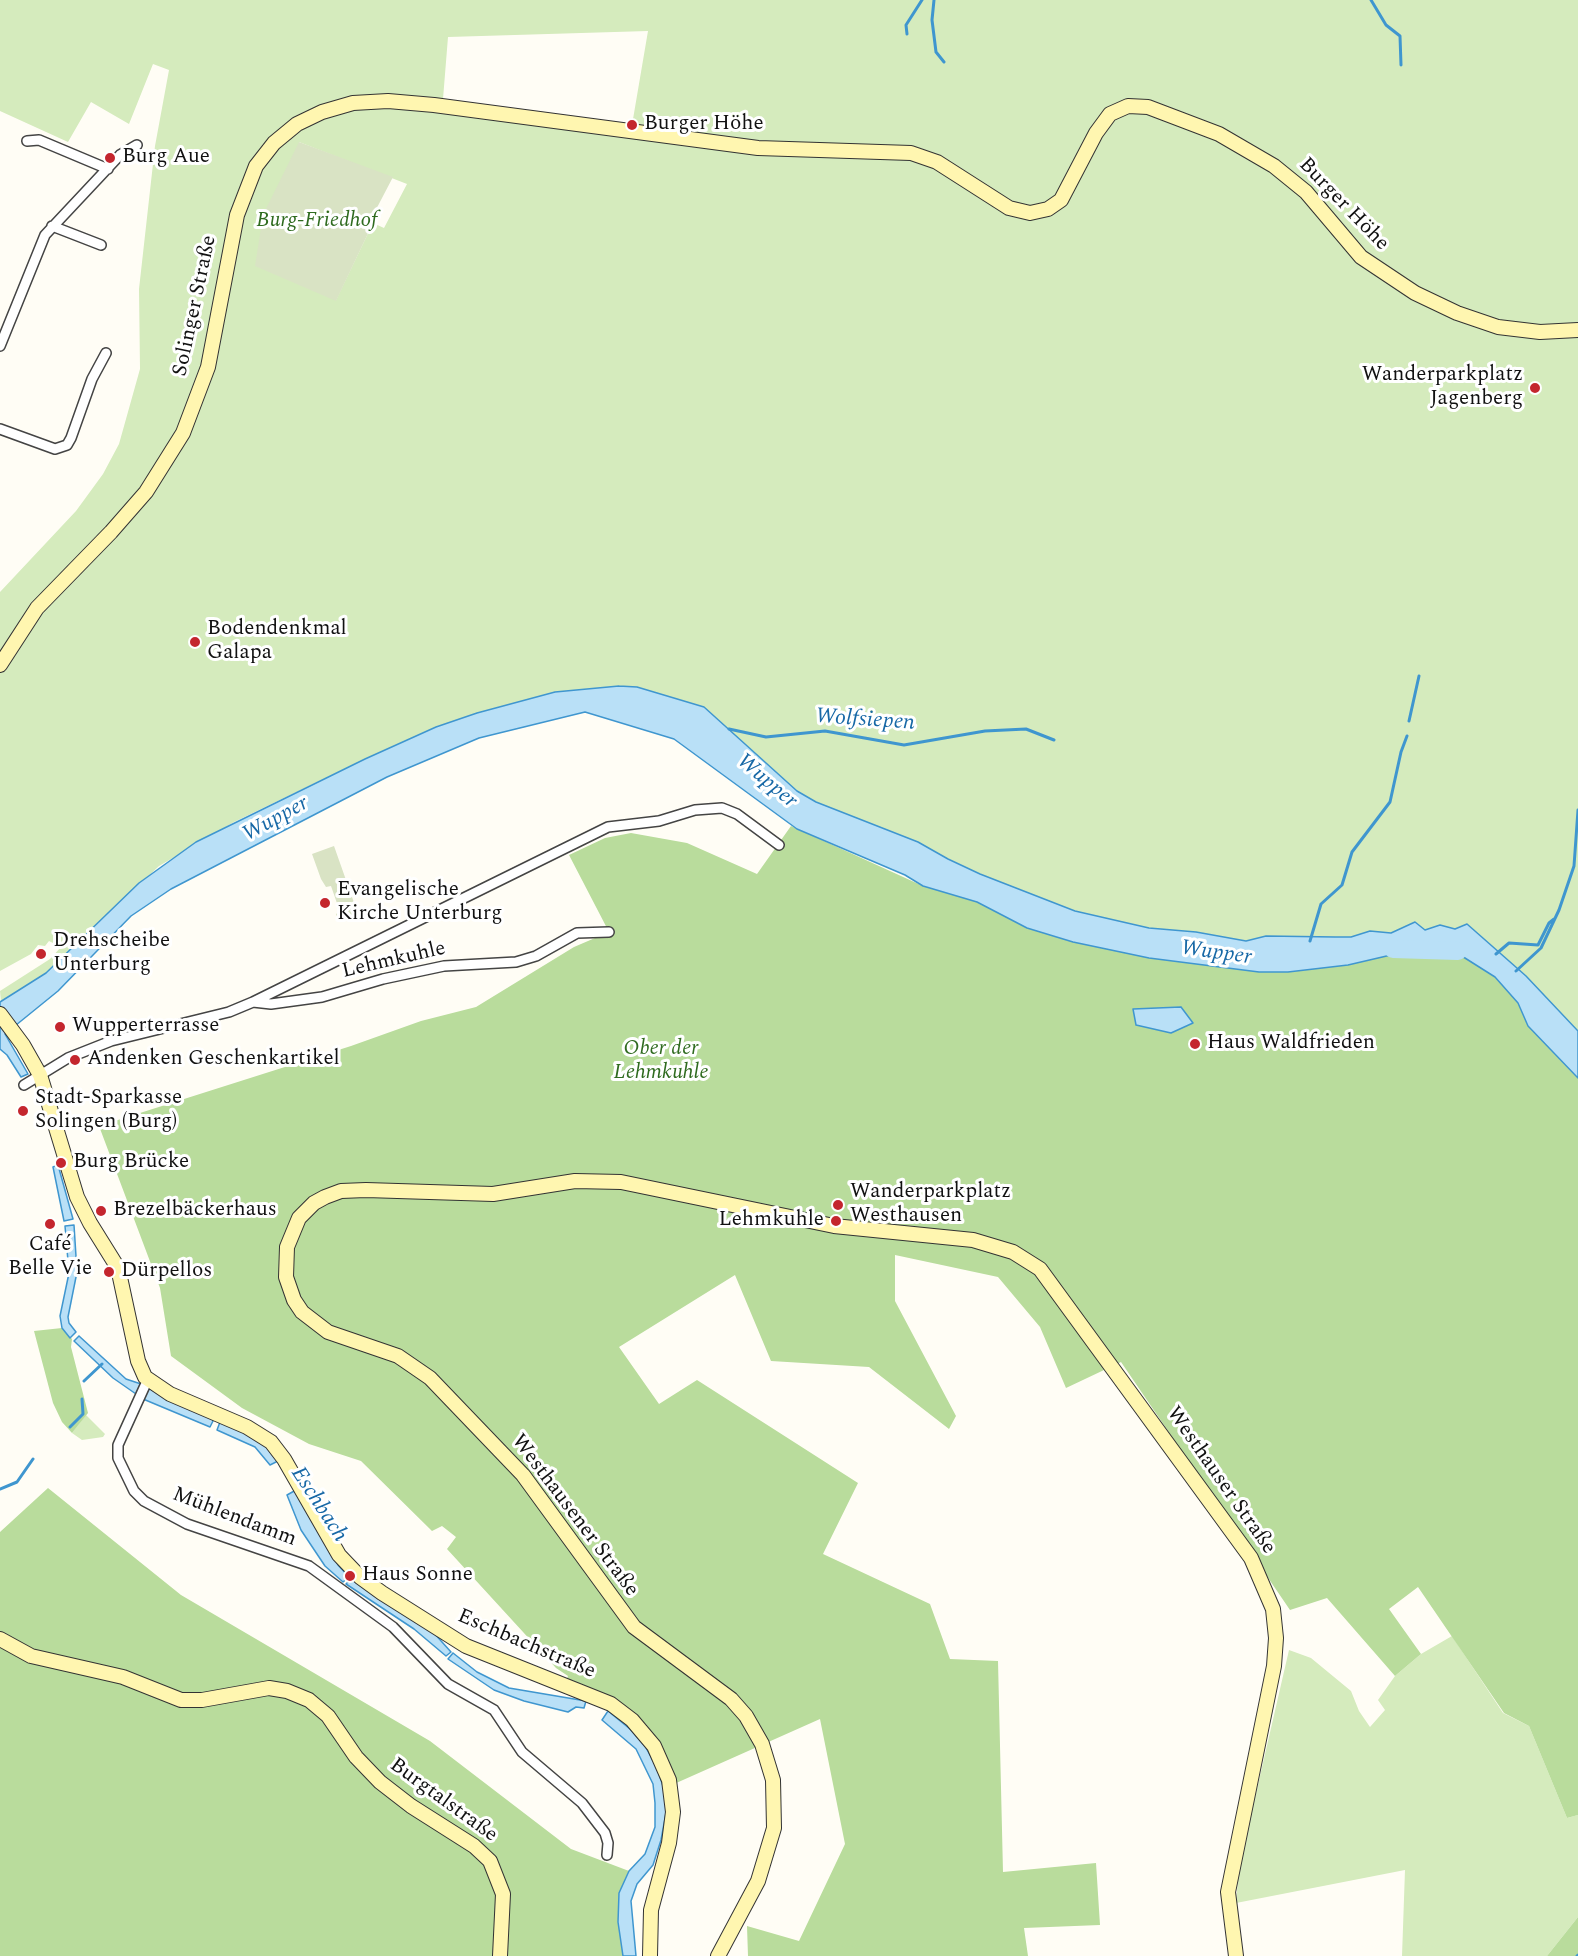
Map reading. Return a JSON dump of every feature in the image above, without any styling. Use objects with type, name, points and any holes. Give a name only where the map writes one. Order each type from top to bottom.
[{"type":"main road","name":"Burger Höhe","points":[[400,101],[758,148],[911,153],[937,162],[1008,208],[1030,213],[1048,209],[1061,200],[1096,133],[1110,114],[1128,106],[1148,107],[1219,134],[1274,166],[1306,192],[1354,250],[1394,281],[1472,319],[1506,329],[1540,332],[1578,330]]},
{"type":"main road","name":"Solinger Straße","points":[[0,664],[37,608],[111,532],[146,492],[183,433],[197,401],[212,351],[239,206],[251,175],[262,157],[291,129],[322,112],[362,102],[400,101]]},
{"type":"main road","points":[[0,1014],[13,1029],[37,1075],[77,1197],[118,1268],[138,1361],[147,1383]]},
{"type":"main road","name":"Westhausener Straße","points":[[718,1956],[758,1881],[774,1828],[776,1806],[768,1761],[750,1722],[731,1699],[711,1681],[646,1638],[630,1623],[523,1475],[430,1378],[398,1356],[328,1332],[302,1312],[294,1300],[286,1277],[285,1257],[291,1232],[299,1218],[314,1203],[341,1191],[494,1194],[588,1180],[621,1182],[834,1226],[973,1240],[1013,1252]]},
{"type":"main road","name":"Westhauser Straße","points":[[1013,1252],[1040,1269],[1065,1300],[1251,1557],[1273,1609],[1276,1638],[1274,1666],[1228,1893],[1236,1956]]},
{"type":"main road","name":"Eschbachstraße","points":[[147,1383],[247,1427],[271,1442],[284,1460],[339,1555],[360,1576],[382,1593],[465,1646],[604,1701],[618,1709],[638,1726],[661,1758],[673,1804],[671,1832],[651,1910],[650,1956]]},
{"type":"main road","name":"Burgtalstraße","points":[[0,1639],[31,1656],[128,1679],[175,1699],[202,1700],[248,1690],[274,1688],[309,1700],[328,1716],[356,1757],[380,1782],[411,1806],[474,1846],[490,1861],[503,1894],[500,1956]]},
{"type":"street","points":[[27,141],[39,140],[108,169]]},
{"type":"street","points":[[0,346],[39,247],[52,226],[120,155],[137,145]]},
{"type":"street","points":[[52,226],[101,245]]},
{"type":"street","points":[[0,429],[47,447],[55,449],[64,446],[71,438],[92,379],[106,353]]},
{"type":"street","points":[[24,1084],[68,1058],[111,1041],[229,1012],[253,1002],[608,827],[659,821],[695,810],[722,808],[737,814],[779,845]]},
{"type":"street","name":"Lehmkuhle","points":[[253,1002],[278,1004],[322,997],[383,979],[444,966],[516,962],[536,956],[577,933],[609,932]]},
{"type":"street","name":"Mühlendamm","points":[[147,1383],[118,1445],[128,1483],[139,1497],[187,1524],[309,1566],[393,1627],[448,1684],[494,1710],[522,1752],[582,1803],[605,1833],[608,1843],[607,1855]]},
{"type":"green space","points":[[0,0],[1578,0],[1578,1031],[1526,976],[1467,924],[1455,929],[1440,925],[1425,930],[1415,922],[1391,933],[1370,931],[1351,937],[1266,936],[1246,941],[1196,932],[1149,928],[1075,911],[980,874],[918,842],[816,802],[797,791],[704,707],[637,687],[619,686],[555,692],[477,713],[365,759],[234,822],[159,866],[46,973],[1,1002],[0,991],[50,959],[61,947],[49,941],[45,946],[38,945],[31,954],[0,971],[0,592],[76,511],[103,474],[119,444],[140,369],[139,289],[155,146],[169,70],[153,64],[129,124],[91,102],[68,142],[0,111]],"holes":[[[648,31],[632,125],[443,99],[448,37]],[[299,142],[407,184],[384,228],[373,223],[336,300]]]},
{"type":"green space","name":"Burg-Friedhof","points":[[299,142],[393,177],[370,221],[373,223],[336,301],[255,266],[263,215]]},
{"type":"green space","name":"Ober der Lehmkuhle","points":[[791,826],[923,886],[977,902],[1027,928],[1073,942],[1149,958],[1259,972],[1288,972],[1348,965],[1421,948],[1457,953],[1495,977],[1518,1003],[1528,1026],[1578,1078],[1578,1815],[1567,1818],[1529,1726],[1504,1713],[1418,1587],[1389,1609],[1421,1654],[1395,1676],[1327,1598],[1290,1610],[1121,1362],[1066,1388],[1040,1327],[998,1277],[895,1255],[895,1301],[956,1416],[949,1429],[869,1367],[771,1361],[735,1275],[619,1347],[659,1404],[697,1380],[858,1483],[823,1554],[930,1604],[950,1659],[998,1661],[1003,1872],[1096,1863],[1100,1925],[1024,1928],[1028,1956],[748,1956],[747,1926],[799,1941],[845,1844],[820,1719],[674,1784],[667,1758],[658,1741],[637,1716],[614,1700],[566,1681],[568,1676],[556,1668],[447,1549],[456,1537],[442,1526],[432,1531],[361,1461],[309,1444],[242,1408],[171,1356],[160,1288],[99,1126],[351,1046],[421,1021],[476,1007],[574,947],[609,932],[569,855],[605,838],[631,833],[687,843],[757,874]]},
{"type":"green space","points":[[334,846],[358,914],[339,921],[336,914],[340,912],[331,886],[326,887],[321,879],[312,854]]},
{"type":"green space","points":[[62,1328],[72,1339],[71,1347],[88,1413],[72,1433],[62,1422],[53,1403],[34,1331]]},
{"type":"green space","points":[[86,1415],[105,1434],[103,1437],[82,1440],[72,1433]]},
{"type":"green space","points":[[48,1488],[181,1595],[430,1741],[571,1849],[629,1871],[619,1893],[618,1922],[623,1956],[0,1956],[0,1532]]},
{"type":"green space","points":[[1452,1636],[1503,1713],[1529,1726],[1567,1818],[1578,1815],[1578,1917],[1547,1956],[1402,1956],[1405,1870],[1236,1903],[1239,1867],[1289,1650],[1311,1658],[1351,1691],[1359,1711],[1370,1727],[1385,1710],[1378,1700],[1395,1676],[1421,1654]]},
{"type":"green space","points":[[1578,1917],[1578,1956],[1547,1956]]},
{"type":"water","points":[[619,686],[637,687],[704,707],[797,791],[816,802],[918,842],[980,874],[1075,911],[1149,928],[1196,932],[1246,941],[1266,936],[1351,937],[1370,931],[1391,933],[1415,922],[1425,930],[1440,925],[1455,929],[1467,924],[1526,976],[1578,1031],[1578,1078],[1528,1026],[1518,1003],[1495,977],[1457,953],[1421,948],[1348,965],[1288,972],[1259,972],[1149,958],[1073,942],[1027,928],[977,902],[923,886],[905,875],[797,829],[674,739],[585,712],[479,738],[387,777],[171,889],[131,916],[58,991],[5,1034],[28,1074],[21,1077],[7,1055],[0,1049],[0,1002],[46,973],[139,883],[196,842],[365,759],[436,727],[477,713],[555,692]]},
{"type":"water","points":[[1181,1007],[1193,1023],[1171,1033],[1136,1025],[1133,1009]]},
{"type":"water","points":[[58,1165],[73,1219],[64,1221],[53,1167]]},
{"type":"water","points":[[74,1225],[77,1272],[68,1317],[69,1323],[76,1332],[70,1338],[62,1328],[60,1316],[69,1273],[65,1226]]},
{"type":"water","points":[[79,1336],[126,1379],[141,1384],[136,1394],[113,1378],[74,1341]]},
{"type":"water","points":[[148,1388],[214,1419],[210,1427],[143,1399]]},
{"type":"water","points":[[220,1422],[250,1435],[265,1445],[278,1461],[270,1465],[255,1447],[217,1430]]},
{"type":"water","points":[[296,1490],[338,1565],[349,1577],[343,1582],[325,1566],[301,1530],[287,1495]]},
{"type":"water","points":[[352,1578],[433,1632],[451,1652],[446,1656],[414,1629],[346,1584]]},
{"type":"water","points":[[453,1653],[477,1672],[509,1688],[586,1701],[584,1708],[576,1707],[568,1712],[524,1701],[494,1690],[448,1659]]},
{"type":"water","points":[[608,1711],[630,1729],[645,1746],[657,1768],[665,1792],[666,1813],[661,1840],[653,1865],[637,1884],[631,1901],[636,1956],[623,1956],[618,1922],[619,1893],[629,1871],[645,1854],[655,1827],[653,1784],[636,1749],[602,1720]]},
{"type":"waterway","points":[[907,34],[906,25],[922,0]]},
{"type":"waterway","points":[[934,0],[932,20],[936,52],[944,62]]},
{"type":"waterway","points":[[1371,0],[1386,25],[1400,36],[1401,65]]},
{"type":"waterway","points":[[1409,721],[1419,676]]},
{"type":"waterway","name":"Wolfsiepen","points":[[729,729],[766,737],[825,731],[904,745],[985,731],[1026,729],[1054,740]]},
{"type":"waterway","points":[[1310,941],[1321,904],[1342,885],[1352,852],[1390,802],[1401,752],[1407,736]]},
{"type":"waterway","points":[[1516,971],[1541,948],[1559,910],[1574,866],[1578,810]]},
{"type":"waterway","points":[[1496,954],[1509,943],[1538,945],[1549,923],[1554,919]]},
{"type":"waterway","name":"Wupper","points":[[1393,949],[1458,951]]},
{"type":"waterway","points":[[84,1381],[102,1364]]},
{"type":"waterway","points":[[70,1427],[83,1414],[82,1399]]},
{"type":"waterway","points":[[0,1489],[17,1482],[33,1459]]},
{"type":"place","name":"Burger Höhe","points":[[632,125]]},
{"type":"place","name":"Burg Aue","points":[[110,158]]},
{"type":"place","name":"Wanderparkplatz Jagenberg","points":[[1535,388]]},
{"type":"place","name":"Bodendenkmal Galapa","points":[[195,642]]},
{"type":"place","name":"Evangelische Kirche Unterburg","points":[[325,903]]},
{"type":"place","name":"Drehscheibe Unterburg","points":[[41,954]]},
{"type":"place","name":"Wupperterrasse","points":[[60,1027]]},
{"type":"place","name":"Haus Waldfrieden","points":[[1195,1044]]},
{"type":"place","name":"Andenken Geschenkartikel","points":[[75,1060]]},
{"type":"place","name":"Stadt-Sparkasse Solingen (Burg)","points":[[23,1111]]},
{"type":"place","name":"Burg Brücke","points":[[61,1163]]},
{"type":"place","name":"Wanderparkplatz Westhausen","points":[[838,1205]]},
{"type":"place","name":"Brezelbäckerhaus","points":[[101,1211]]},
{"type":"place","name":"Lehmkuhle","points":[[836,1221]]},
{"type":"place","name":"Café Belle Vie","points":[[50,1224]]},
{"type":"place","name":"Dürpellos","points":[[109,1272]]},
{"type":"place","name":"Haus Sonne","points":[[350,1576]]},
{"type":"water label","name":"Eschbach","points":[[318,1505]]}]
